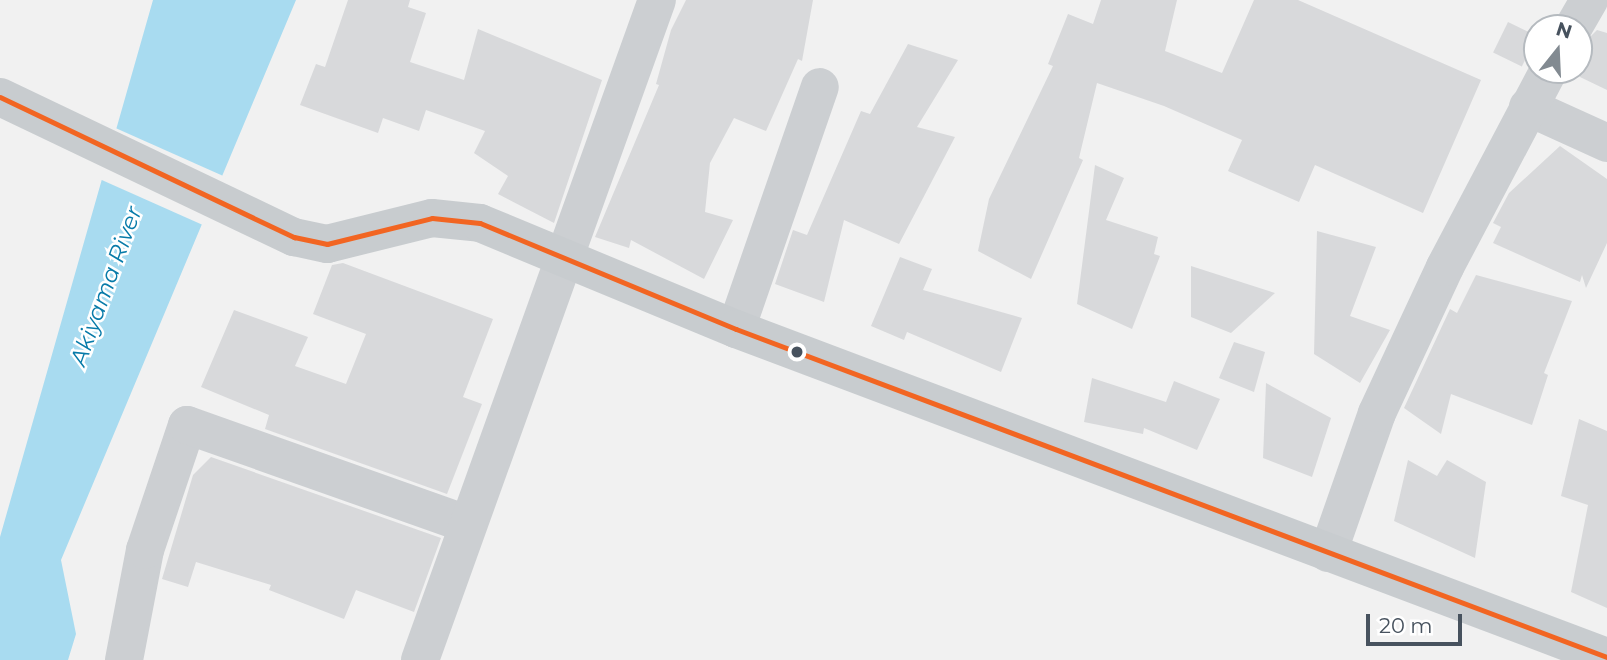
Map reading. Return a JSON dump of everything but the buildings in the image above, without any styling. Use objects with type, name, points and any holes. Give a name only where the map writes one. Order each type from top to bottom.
[{"type":"main road","points":[[0,97],[266,226],[327,244],[432,218],[455,218],[480,223],[736,329],[1607,657]]},
{"type":"street","points":[[420,660],[561,256],[657,0]]},
{"type":"street","points":[[1328,553],[1377,413],[1445,267],[1541,84]]},
{"type":"street","points":[[736,329],[820,87]]},
{"type":"street","points":[[1528,107],[1607,143]]},
{"type":"street","points":[[124,660],[145,550],[187,425],[467,524]]},
{"type":"water","name":"Akiyama River","points":[[153,0],[296,0],[61,560],[76,634],[68,660],[0,660],[0,537]]},
{"type":"pier","points":[[111,126],[226,177],[205,226],[89,174]]},
{"type":"transit line","points":[[0,97],[294,237],[327,244],[432,218],[480,223],[736,329],[1607,657]]}]
